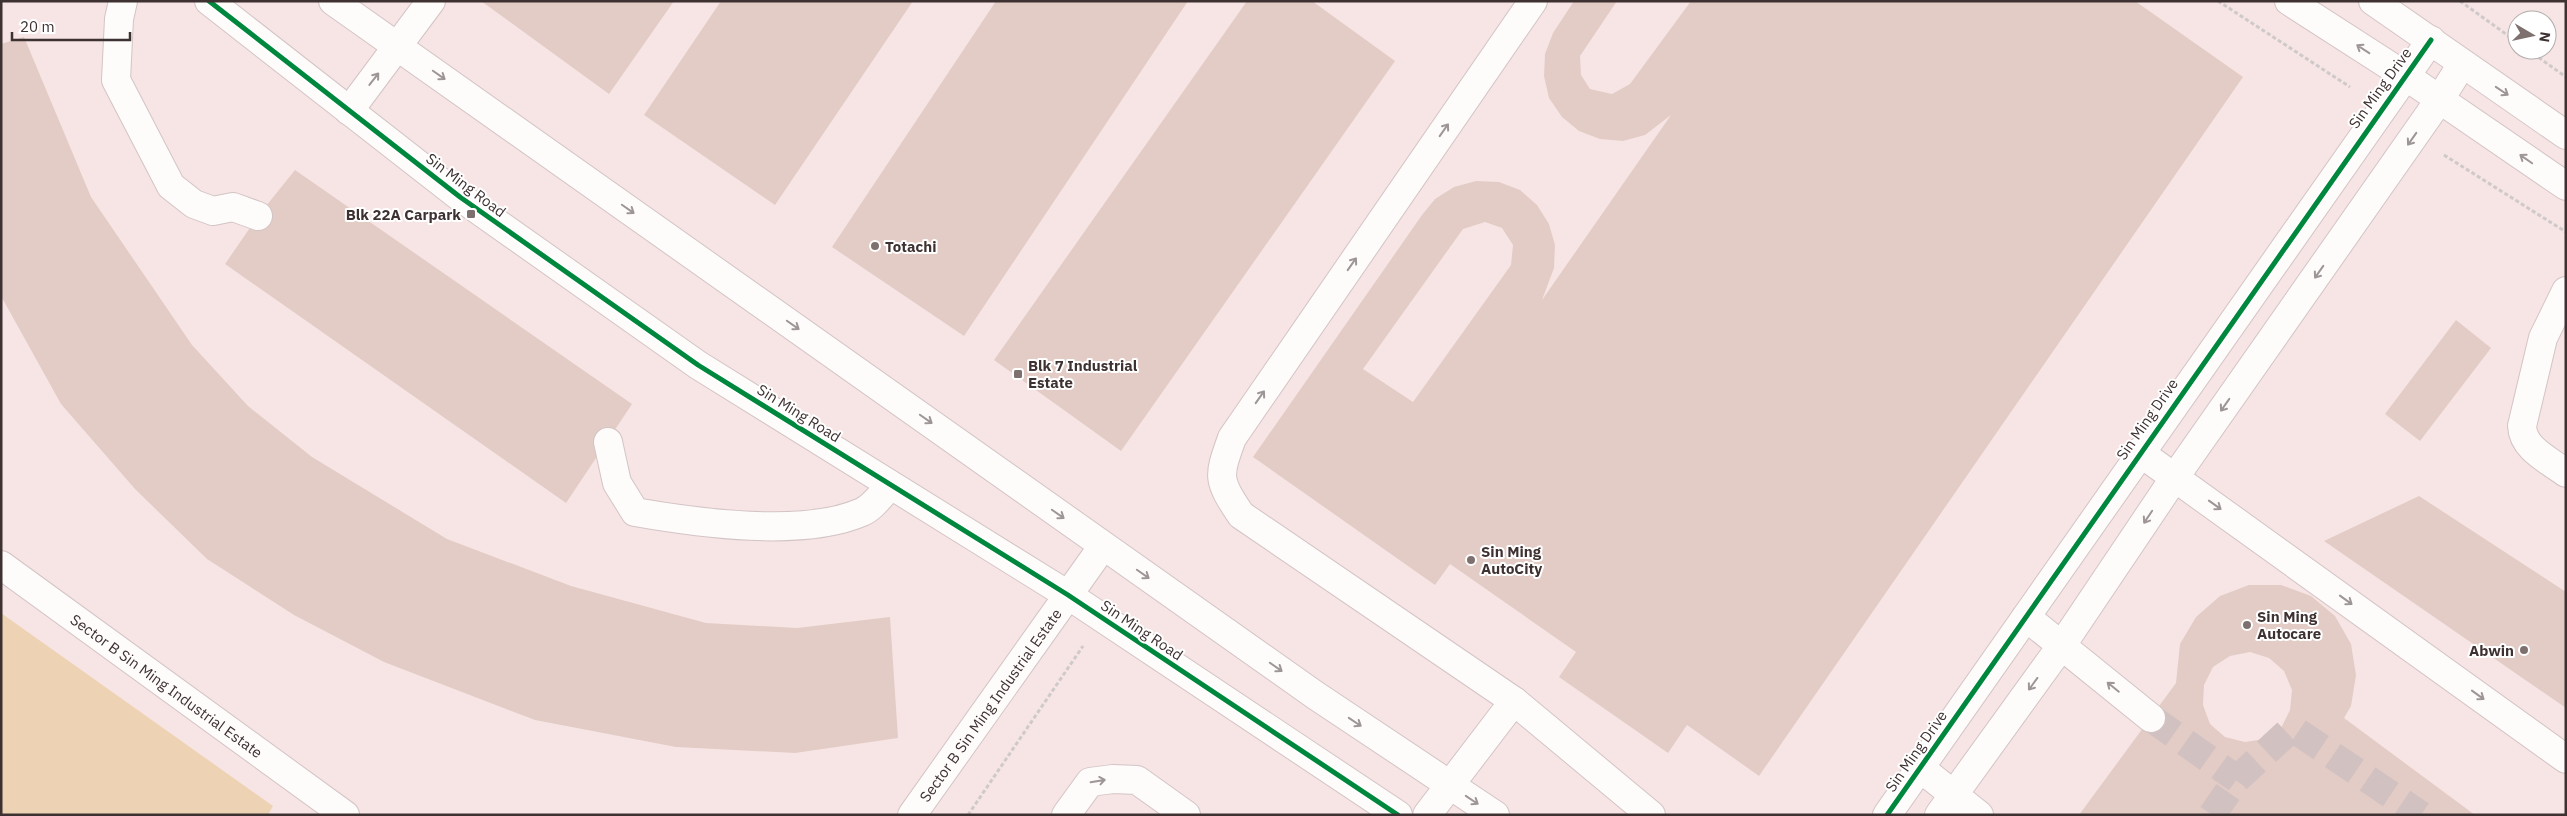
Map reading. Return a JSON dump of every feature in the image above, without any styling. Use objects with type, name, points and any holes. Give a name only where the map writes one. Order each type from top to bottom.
[{"type":"street","points":[[123,1],[118,27],[116,80],[171,186],[194,204],[213,211],[232,207],[258,216]]},
{"type":"street","name":"Sin Ming Road","points":[[209,1],[460,197],[698,366],[769,408],[890,486],[1068,596],[1398,815]]},
{"type":"street","points":[[333,1],[1315,695],[1495,815]]},
{"type":"street","points":[[348,111],[399,47],[432,1]]},
{"type":"street","points":[[1533,1],[1232,438],[1220,470],[1227,494],[1241,515],[1514,701],[1651,815]]},
{"type":"street","name":"Sin Ming Drive","points":[[2289,1],[2440,99],[2566,186]]},
{"type":"street","name":"Sin Ming Drive","points":[[2373,1],[2566,134]]},
{"type":"street","name":"Sin Ming Drive","points":[[1887,815],[2139,452],[2404,75],[2431,40]]},
{"type":"street","points":[[1946,805],[2062,645],[2175,477],[2440,99],[2462,64]]},
{"type":"street","points":[[2566,292],[2543,338],[2522,426],[2522,436],[2529,446],[2566,472]]},
{"type":"street","points":[[608,442],[617,483],[635,512],[687,521],[817,525],[864,512],[890,486]]},
{"type":"street","points":[[2139,452],[2566,759]]},
{"type":"street","name":"Sector B Sin Ming Industrial Estate","points":[[912,815],[1103,546]]},
{"type":"street","name":"Sector B Sin Ming Industrial Estate","points":[[1,565],[335,811]]},
{"type":"street","points":[[2026,617],[2151,718]]},
{"type":"street","points":[[1427,815],[1514,701]]},
{"type":"street","points":[[1919,767],[1946,805],[1979,815]]},
{"type":"street","points":[[1066,815],[1090,782],[1113,779],[1137,780],[1186,815]]},
{"type":"path","points":[[2218,1],[2350,87]]},
{"type":"path","points":[[2460,1],[2507,35]]},
{"type":"path","points":[[2542,60],[2566,77]]},
{"type":"path","points":[[2438,151],[2566,232]]},
{"type":"path","points":[[968,815],[1102,619]]},
{"type":"shaded area","points":[[1,613],[273,806],[268,815],[1,815]]},
{"type":"building","points":[[481,1],[674,1],[609,94]]},
{"type":"building","points":[[721,1],[913,1],[775,205],[644,115]]},
{"type":"building","points":[[996,1],[1188,1],[964,336],[832,247]]},
{"type":"building","points":[[1247,1],[1312,1],[1395,61],[1121,451],[994,360]]},
{"type":"building","points":[[1574,1],[1617,1],[1580,56],[1581,75],[1590,89],[1612,94],[1630,84],[1691,1],[2135,1],[2243,77],[1759,776],[1687,725],[1668,753],[1559,677],[1576,652],[1450,564],[1435,585],[1253,457],[1422,215],[1435,199],[1454,187],[1476,181],[1499,182],[1520,190],[1537,205],[1549,224],[1555,245],[1554,268],[1542,300],[1671,115],[1645,135],[1623,141],[1600,139],[1579,131],[1562,117],[1549,98],[1544,76],[1545,54],[1553,33]],"holes":[[[1485,222],[1502,228],[1513,245],[1511,265],[1413,402],[1363,369],[1463,229]]]},
{"type":"building","points":[[24,37],[91,197],[192,345],[248,406],[312,457],[447,539],[571,586],[706,623],[797,628],[890,617],[898,738],[795,753],[676,747],[535,720],[384,662],[294,615],[207,559],[135,489],[61,404],[1,296],[1,44]]},
{"type":"building","points":[[295,170],[632,404],[566,503],[225,264],[258,216]]},
{"type":"building","points":[[2456,320],[2491,348],[2420,441],[2385,414]]},
{"type":"building","name":"Abwin","points":[[2419,496],[2566,592],[2566,708],[2324,541]]},
{"type":"building","points":[[2249,585],[2281,585],[2311,596],[2335,616],[2351,644],[2356,675],[2351,706],[2344,718],[2475,815],[2079,815],[2176,683],[2180,644],[2196,617],[2220,596]],"holes":[[[2250,652],[2269,658],[2284,671],[2292,690],[2290,710],[2281,728],[2265,739],[2245,742],[2225,737],[2210,724],[2203,705],[2204,685],[2213,667],[2230,656]]]},
{"type":"tunnel","points":[[2151,718],[2237,779]]},
{"type":"tunnel","points":[[2212,815],[2237,779],[2292,728],[2421,815]]},
{"type":"cycle path","points":[[209,1],[460,197],[698,365],[1068,595],[1398,815]]},
{"type":"cycle path","points":[[1887,815],[2431,40]]},
{"type":"place","name":"Blk 22A Carpark","points":[[471,214]]},
{"type":"place","name":"Totachi","points":[[875,246]]},
{"type":"place","name":"Blk 7 Industrial Estate","points":[[1018,374]]},
{"type":"place","name":"Sin Ming AutoCity","points":[[1471,560]]},
{"type":"place","name":"Sin Ming Autocare","points":[[2247,625]]},
{"type":"place","name":"Abwin","points":[[2524,650]]}]
